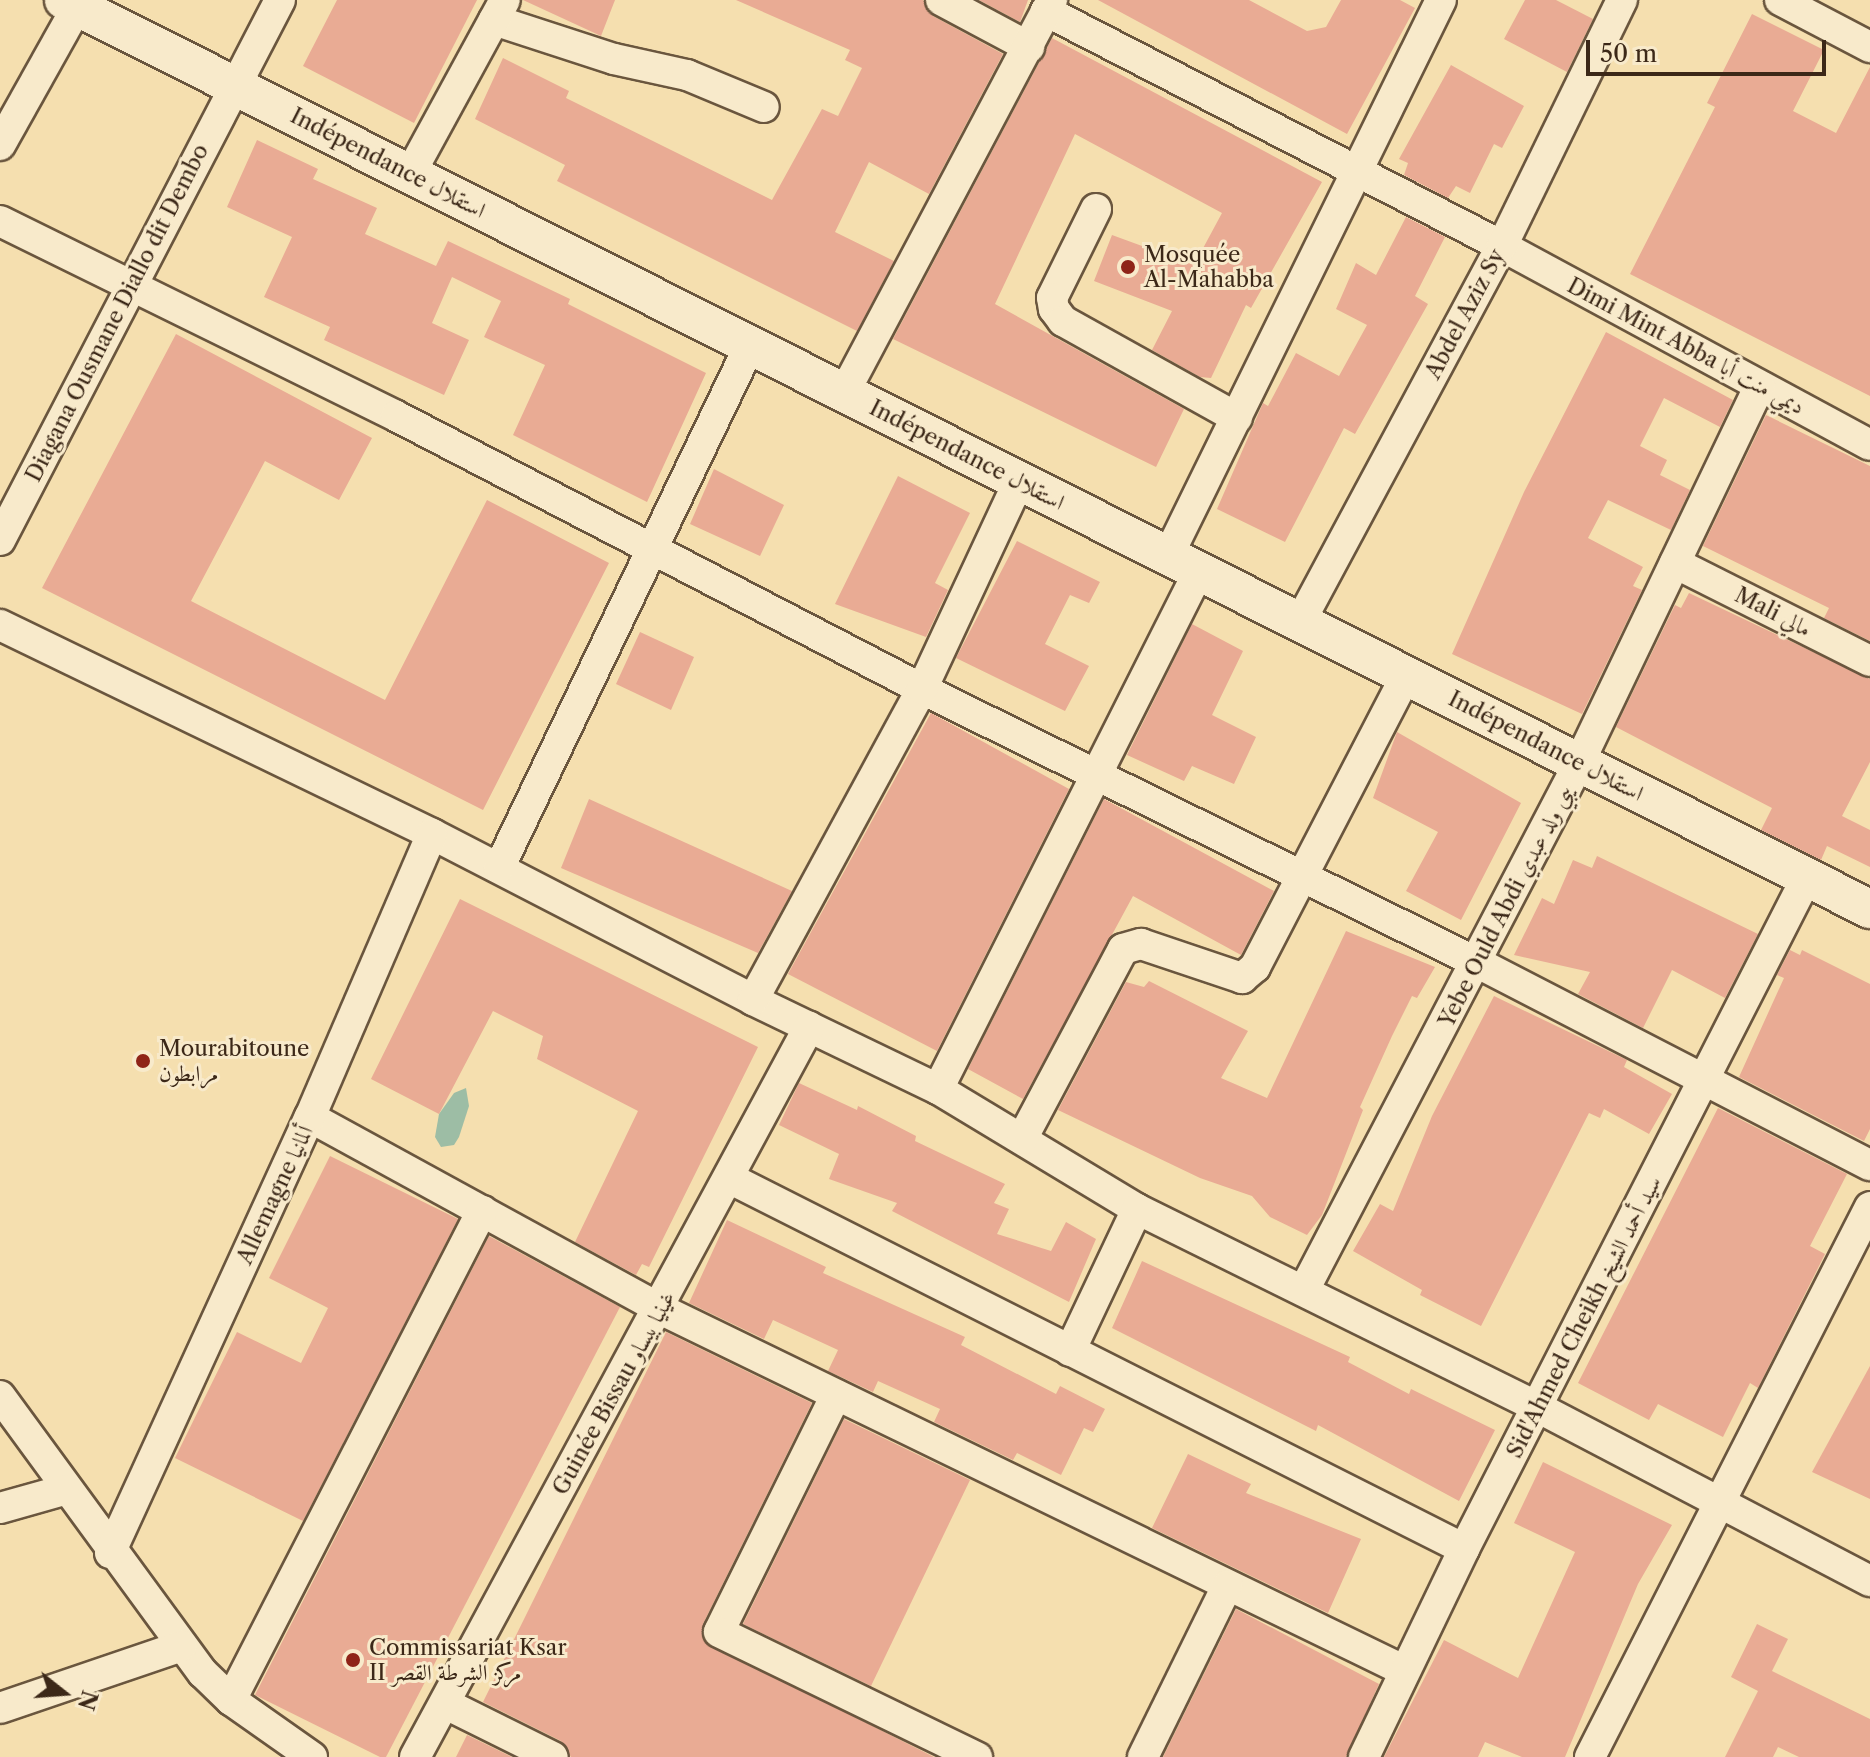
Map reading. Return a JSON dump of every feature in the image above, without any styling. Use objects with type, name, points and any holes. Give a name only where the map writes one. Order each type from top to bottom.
[{"type":"street","name":"Diagana Ousmane Diallo dit Dembo","points":[[0,540],[128,284],[280,0]]},
{"type":"street","points":[[941,0],[1029,47]]},
{"type":"street","points":[[938,1089],[1095,776],[1184,564],[1237,418],[1441,0]]},
{"type":"street","name":"Abdel Aziz Sy","points":[[1300,622],[1502,246],[1622,0]]},
{"type":"street","points":[[1780,0],[1870,47]]},
{"type":"street","name":"Indépendance استقلال","points":[[71,3],[1870,909]]},
{"type":"street","points":[[0,145],[71,3]]},
{"type":"street","points":[[844,393],[1049,6]]},
{"type":"street","name":"Dimi Mint Abba ديمي منت أبا","points":[[1049,6],[1358,174],[1502,246],[1870,445]]},
{"type":"street","points":[[410,174],[499,10],[614,59],[687,75],[764,107]]},
{"type":"street","points":[[1096,209],[1052,298],[1054,309],[1063,321],[1237,418]]},
{"type":"street","points":[[0,221],[652,547],[1095,776],[1478,963],[1870,1165]]},
{"type":"street","points":[[499,868],[750,345]]},
{"type":"street","name":"Yebe Ould Abdi يبي ولد عبدي","points":[[1304,1290],[1478,963],[1579,763],[1760,386]]},
{"type":"street","points":[[753,1000],[922,689],[1019,481]]},
{"type":"street","name":"Mali مالي","points":[[1675,563],[1870,661]]},
{"type":"street","points":[[0,625],[432,834],[753,1000],[938,1089],[1137,1209],[1537,1407],[1716,1504],[1870,1581]]},
{"type":"street","points":[[1022,1139],[1123,949],[1141,944],[1242,978],[1255,967],[1406,676]]},
{"type":"street","name":"Allemagne ألمانيا","points":[[110,1553],[310,1117],[432,834]]},
{"type":"street","name":"Sid'Ahmed Cheikh سيد أحمد الشيخ","points":[[1364,1757],[1403,1670],[1707,1081],[1807,877]]},
{"type":"street","name":"Guinée Bissau غينيا بيساو","points":[[415,1757],[731,1179],[809,1027]]},
{"type":"street","points":[[310,1117],[660,1309],[1403,1670]]},
{"type":"street","points":[[731,1179],[1464,1549]]},
{"type":"street","points":[[1590,1757],[1716,1504],[1870,1207]]},
{"type":"street","points":[[1070,1351],[1137,1209]]},
{"type":"street","points":[[231,1700],[482,1211]]},
{"type":"street","points":[[836,1395],[719,1632],[977,1757]]},
{"type":"street","points":[[0,1396],[64,1490],[182,1646],[231,1700],[312,1757]]},
{"type":"street","points":[[0,1508],[64,1490]]},
{"type":"street","points":[[1143,1757],[1227,1586]]},
{"type":"street","points":[[0,1708],[182,1646]]},
{"type":"street","points":[[446,1704],[553,1757]]},
{"type":"shaded area","points":[[466,1088],[469,1106],[459,1137],[454,1145],[441,1147],[435,1137],[439,1114],[454,1093]]},
{"type":"building","points":[[337,0],[477,0],[414,123],[303,66]]},
{"type":"building","points":[[523,0],[615,0],[601,36]]},
{"type":"building","points":[[736,0],[923,0],[933,16],[1003,54],[929,194],[869,162],[835,232],[894,261],[857,331],[557,181],[565,165],[475,119],[503,58],[569,91],[566,98],[772,200],[822,109],[838,116],[862,68],[845,60],[850,50]]},
{"type":"building","points":[[979,0],[1028,0],[1020,22]]},
{"type":"building","points":[[1098,0],[1249,0],[1307,31],[1326,27],[1341,0],[1400,0],[1415,8],[1347,134]]},
{"type":"building","points":[[1525,0],[1556,0],[1593,19],[1567,72],[1504,39]]},
{"type":"building","points":[[1752,14],[1824,50],[1793,111],[1836,133],[1870,67],[1870,396],[1630,274],[1715,107],[1707,103]]},
{"type":"building","points":[[1052,38],[1322,182],[1251,308],[1246,305],[1211,378],[1200,377],[1152,350],[1172,311],[1094,281],[1112,235],[1194,265],[1222,213],[1075,134],[995,304],[1184,409],[1156,467],[893,339]]},
{"type":"building","points":[[1451,65],[1524,106],[1502,148],[1494,144],[1470,193],[1456,186],[1448,198],[1404,175],[1408,163],[1399,159]]},
{"type":"building","points":[[257,140],[318,169],[313,179],[377,208],[365,234],[436,266],[448,241],[570,299],[568,304],[706,373],[647,502],[513,435],[545,365],[484,337],[501,301],[452,277],[432,323],[469,340],[444,395],[324,340],[330,327],[264,297],[292,237],[227,207]]},
{"type":"building","points":[[1406,217],[1445,237],[1415,296],[1428,304],[1355,434],[1344,428],[1285,542],[1217,509],[1263,403],[1268,406],[1296,353],[1339,376],[1367,325],[1336,309],[1356,263],[1376,275]]},
{"type":"building","points":[[1606,332],[1733,400],[1720,427],[1664,398],[1640,446],[1667,460],[1660,475],[1690,490],[1671,530],[1608,500],[1588,538],[1643,567],[1633,586],[1642,590],[1582,714],[1452,654],[1524,492]]},
{"type":"building","points":[[176,334],[372,438],[339,500],[265,461],[191,601],[385,700],[487,500],[609,563],[483,810],[42,588]]},
{"type":"building","points":[[1766,415],[1870,466],[1870,641],[1824,618],[1829,608],[1703,546]]},
{"type":"building","points":[[714,469],[784,505],[760,556],[690,524]]},
{"type":"building","points":[[898,476],[970,513],[935,583],[948,590],[926,637],[835,604]]},
{"type":"building","points":[[1017,541],[1100,582],[1089,603],[1070,595],[1045,644],[1089,666],[1065,711],[956,658]]},
{"type":"building","points":[[1689,593],[1870,679],[1870,762],[1842,816],[1870,830],[1870,867],[1827,846],[1821,860],[1761,830],[1772,808],[1616,727],[1675,605],[1681,608]]},
{"type":"building","points":[[1192,624],[1243,651],[1212,715],[1256,737],[1234,784],[1192,766],[1184,781],[1127,755]]},
{"type":"building","points":[[640,632],[694,657],[671,710],[616,684]]},
{"type":"building","points":[[931,713],[1069,789],[937,1051],[788,974]]},
{"type":"building","points":[[1397,732],[1521,803],[1461,920],[1406,891],[1438,832],[1373,798]]},
{"type":"building","points":[[589,799],[792,891],[758,953],[561,868]]},
{"type":"building","points":[[1104,799],[1274,891],[1241,955],[1133,896],[1023,1099],[968,1069]]},
{"type":"building","points":[[1597,856],[1758,934],[1725,998],[1672,970],[1643,1028],[1578,994],[1590,972],[1514,955],[1542,898],[1554,904],[1573,860],[1592,868]]},
{"type":"building","points":[[460,899],[758,1047],[649,1267],[642,1264],[636,1275],[575,1242],[638,1111],[537,1059],[543,1036],[493,1011],[439,1114],[371,1079]]},
{"type":"building","points":[[1346,931],[1435,967],[1417,998],[1412,996],[1392,1036],[1360,1107],[1363,1110],[1322,1215],[1307,1235],[1270,1217],[1252,1196],[1200,1178],[1058,1110],[1126,982],[1144,987],[1149,981],[1248,1031],[1221,1078],[1267,1098]]},
{"type":"building","points":[[1790,950],[1800,955],[1802,950],[1870,984],[1870,1129],[1864,1141],[1739,1077],[1784,978],[1777,975]]},
{"type":"building","points":[[1494,996],[1627,1060],[1624,1067],[1672,1094],[1649,1134],[1604,1109],[1600,1118],[1589,1113],[1481,1326],[1420,1295],[1422,1290],[1353,1251],[1380,1204],[1393,1211],[1432,1116]]},
{"type":"building","points":[[799,1083],[857,1110],[858,1106],[916,1136],[915,1141],[1005,1184],[994,1203],[1009,1209],[997,1234],[1051,1251],[1066,1222],[1096,1239],[1069,1302],[892,1211],[897,1203],[829,1179],[839,1154],[779,1125]]},
{"type":"building","points":[[1718,1108],[1847,1174],[1810,1246],[1825,1254],[1758,1388],[1750,1383],[1723,1437],[1658,1404],[1649,1420],[1578,1383]]},
{"type":"building","points":[[330,1156],[458,1219],[303,1521],[175,1458],[237,1332],[301,1363],[328,1308],[269,1278]]},
{"type":"building","points":[[727,1220],[826,1267],[823,1273],[965,1337],[961,1345],[1056,1394],[1060,1386],[1105,1409],[1093,1432],[1084,1428],[1061,1475],[1017,1453],[1013,1460],[934,1422],[940,1409],[878,1381],[873,1392],[828,1371],[838,1350],[773,1320],[764,1339],[689,1303]]},
{"type":"building","points":[[489,1236],[620,1307],[386,1757],[380,1757],[255,1695]]},
{"type":"building","points":[[1142,1261],[1350,1357],[1348,1362],[1409,1394],[1411,1389],[1495,1430],[1459,1501],[1318,1425],[1316,1431],[1112,1328]]},
{"type":"building","points":[[666,1332],[812,1403],[703,1624],[704,1641],[934,1757],[571,1757],[561,1741],[483,1702]]},
{"type":"building","points":[[1870,1366],[1870,1499],[1812,1472]]},
{"type":"building","points":[[844,1419],[970,1480],[871,1686],[743,1624]]},
{"type":"building","points":[[1188,1454],[1251,1484],[1246,1493],[1361,1539],[1328,1613],[1152,1528]]},
{"type":"building","points":[[1543,1462],[1672,1525],[1638,1584],[1565,1757],[1522,1757],[1485,1742],[1478,1757],[1384,1757],[1444,1640],[1518,1678],[1575,1552],[1514,1523]]},
{"type":"building","points":[[1236,1609],[1379,1684],[1346,1757],[1163,1757]]},
{"type":"building","points":[[1757,1624],[1788,1639],[1772,1671],[1870,1719],[1870,1757],[1799,1757],[1778,1747],[1773,1757],[1725,1757],[1758,1691],[1731,1677]]},
{"type":"building","points":[[467,1735],[512,1757],[456,1757]]},
{"type":"place","name":"Mosquée Al-Mahabba","points":[[1128,267]]},
{"type":"place","name":"Mourabitoune مرابطون","points":[[143,1061]]},
{"type":"place","name":"Commissariat Ksar II مركز الشرطة القصر","points":[[353,1660]]}]
